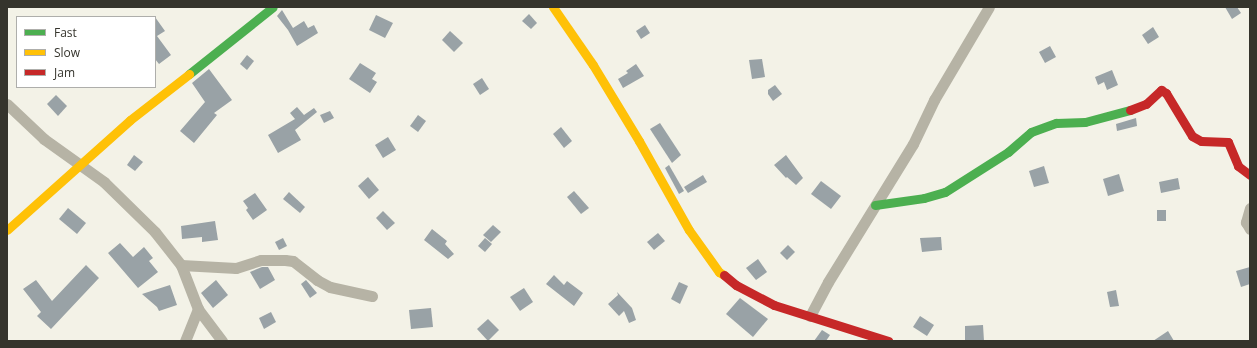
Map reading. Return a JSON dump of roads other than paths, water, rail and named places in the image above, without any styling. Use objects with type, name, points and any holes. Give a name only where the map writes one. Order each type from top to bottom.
[{"type":"street","points":[[7,230],[130,120],[273,7]]},
{"type":"street","points":[[553,7],[592,65],[639,141],[689,230],[719,272],[736,285],[774,305],[888,341]]},
{"type":"street","points":[[810,316],[828,282],[913,144],[934,100],[989,7]]},
{"type":"street","points":[[875,205],[924,198],[946,192],[1008,152],[1031,132],[1056,123],[1085,122],[1125,112],[1146,104],[1161,90],[1166,93],[1192,136],[1201,141],[1228,142],[1238,166],[1250,175]]},
{"type":"street","points":[[7,104],[44,139],[104,182],[139,214],[172,252],[180,265],[198,309],[222,341]]},
{"type":"street","points":[[1250,208],[1246,222],[1250,229]]},
{"type":"street","points":[[180,265],[236,268],[261,260],[285,260],[300,266],[317,280],[330,287],[372,296]]},
{"type":"street","points":[[185,341],[198,309]]}]
